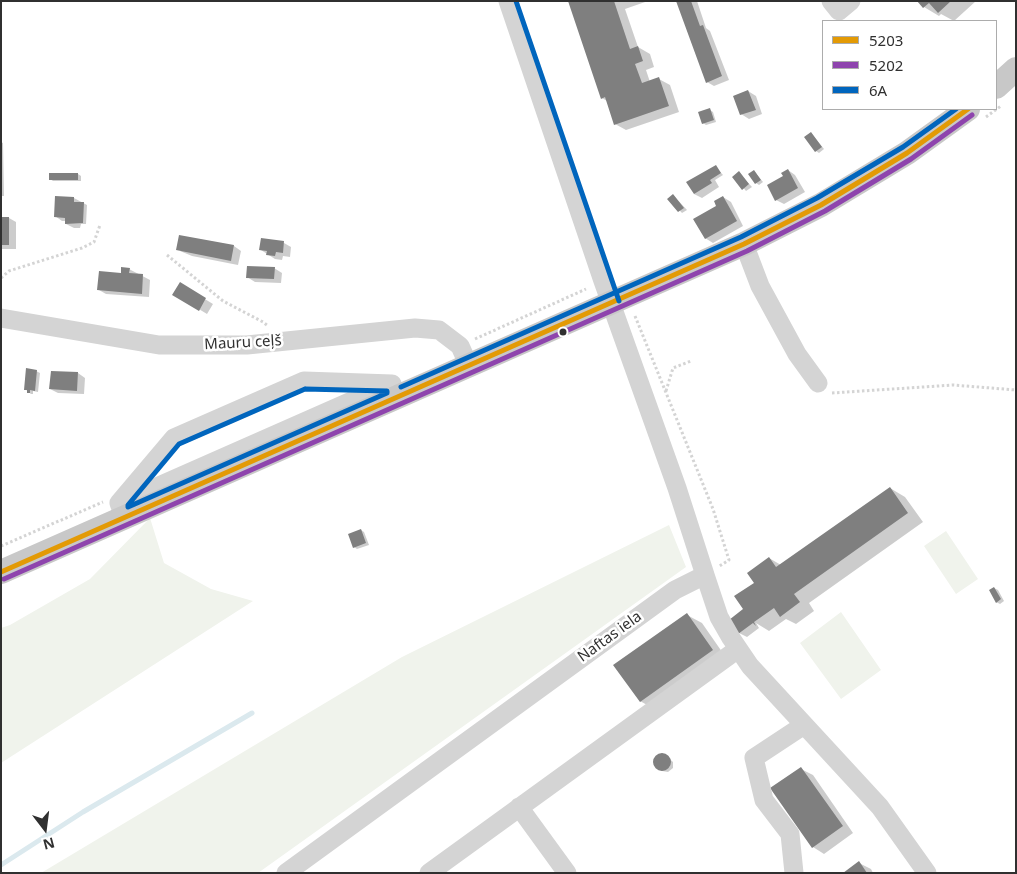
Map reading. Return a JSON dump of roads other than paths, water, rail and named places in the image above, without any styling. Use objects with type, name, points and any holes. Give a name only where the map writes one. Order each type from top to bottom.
[{"type":"main road","points":[[997,86],[1016,69]]},
{"type":"main road","points":[[1,572],[121,510],[395,391],[470,366],[744,244],[821,205],[892,162],[967,110]]},
{"type":"street","points":[[508,1],[720,617],[750,666],[880,807],[927,873]]},
{"type":"street","points":[[831,1],[839,11],[851,1]]},
{"type":"street","points":[[744,244],[760,286],[797,354],[818,384]]},
{"type":"street","name":"Mauru ceļš","points":[[1,318],[159,345],[247,345],[414,328],[439,330],[460,346],[470,366]]},
{"type":"street","points":[[121,510],[174,438],[304,381],[395,391]]},
{"type":"street","name":"Naftas iela","points":[[286,873],[675,590],[705,575]]},
{"type":"street","points":[[429,873],[738,649]]},
{"type":"street","points":[[794,873],[790,834],[764,800],[754,758],[804,725]]},
{"type":"street","points":[[519,807],[567,873]]},
{"type":"waterway","points":[[1,865],[83,812],[252,713]]}]
